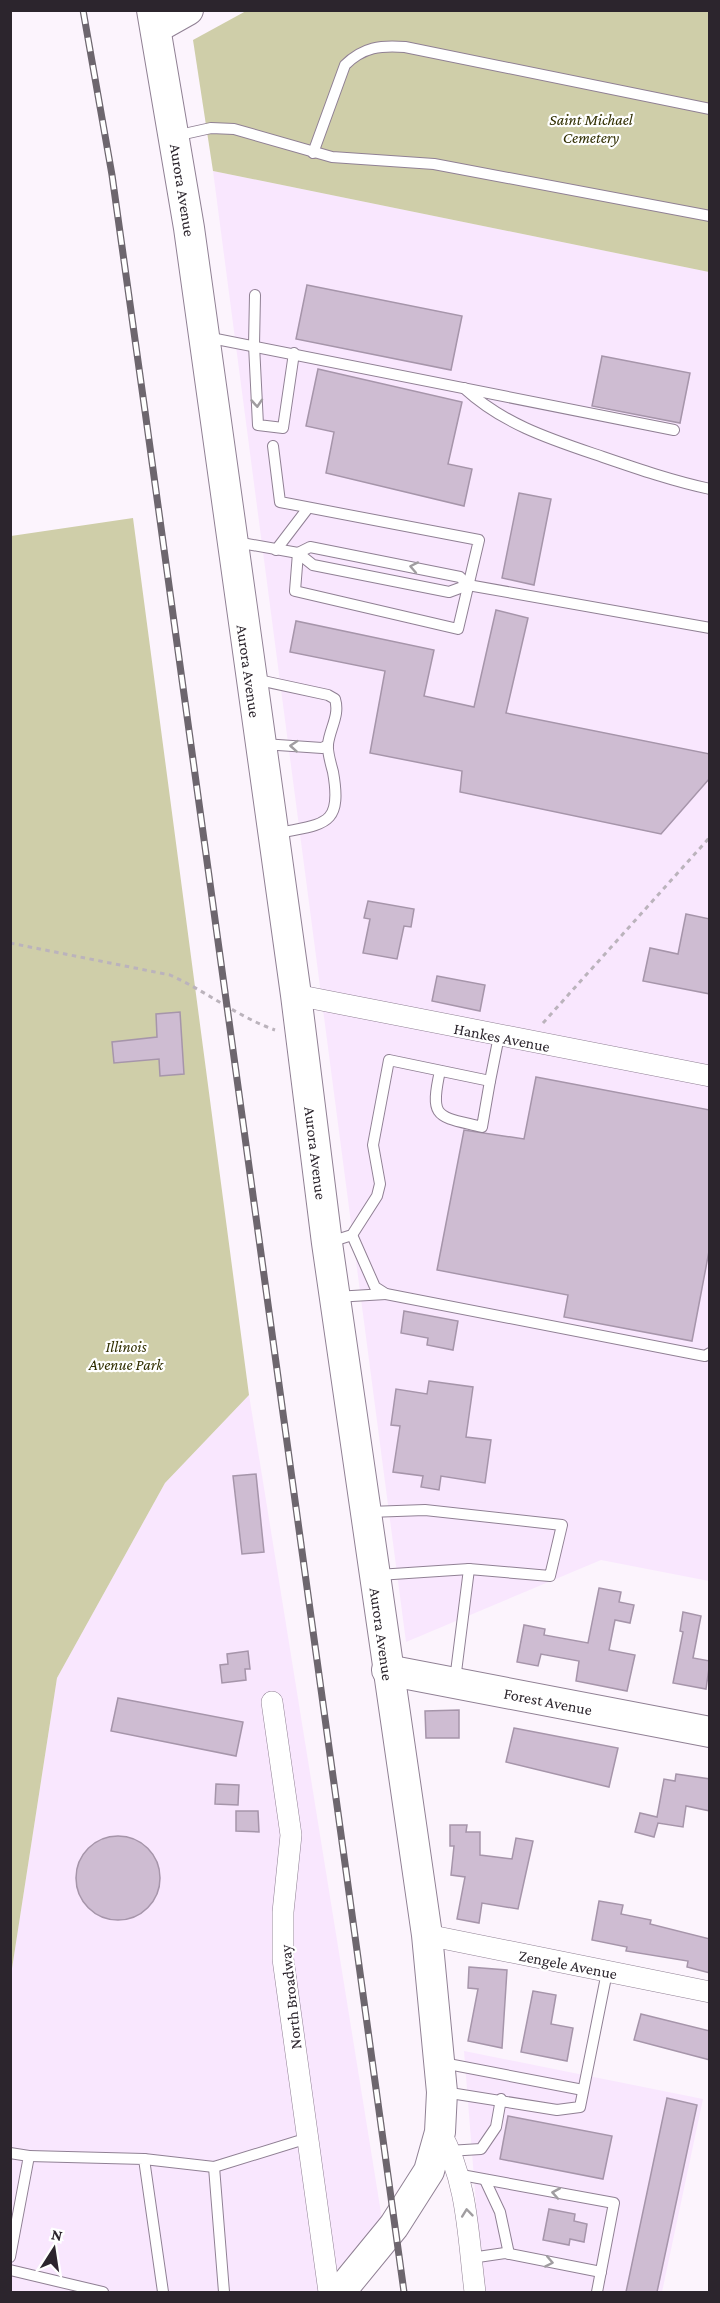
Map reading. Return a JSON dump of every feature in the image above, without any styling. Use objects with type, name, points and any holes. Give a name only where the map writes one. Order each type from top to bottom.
[{"type":"main road","points":[[154,19],[188,10]]},
{"type":"main road","name":"Aurora Avenue","points":[[154,19],[174,136],[203,336],[301,1034],[339,1239],[335,1297],[427,1935],[440,2063],[443,2161]]},
{"type":"main road","name":"Forest Avenue","points":[[387,1670],[710,1732]]},
{"type":"main road","points":[[340,2292],[443,2161]]},
{"type":"street","name":"Hankes Avenue","points":[[296,995],[526,1042],[710,1076]]},
{"type":"street","name":"North Broadway","points":[[272,1702],[291,1835],[283,1912],[283,1959],[329,2292]]},
{"type":"street","name":"Zengele Avenue","points":[[427,1935],[710,1992]]},
{"type":"street","name":"Aurora Avenue","points":[[443,2161],[465,2199],[475,2292]]},
{"type":"lane","points":[[313,153],[345,65],[353,56],[376,47],[405,47],[710,109]]},
{"type":"lane","points":[[174,136],[221,128],[276,140],[332,157],[443,166],[710,216]]},
{"type":"lane","points":[[255,295],[254,345],[258,425],[283,428],[294,353]]},
{"type":"lane","points":[[203,336],[674,430]]},
{"type":"lane","points":[[463,388],[480,403],[532,433],[673,481],[710,489]]},
{"type":"lane","points":[[273,446],[280,502],[479,540],[458,629],[295,591],[298,554]]},
{"type":"lane","points":[[276,550],[308,508]]},
{"type":"lane","points":[[231,541],[298,554],[313,565],[449,592],[468,585],[710,628]]},
{"type":"lane","points":[[298,554],[310,547],[460,577],[468,585]]},
{"type":"lane","points":[[250,678],[334,699],[338,708],[328,745],[337,799],[335,808],[327,820],[273,835]]},
{"type":"lane","points":[[260,744],[322,748],[328,745]]},
{"type":"lane","points":[[440,1071],[434,1097],[437,1111],[445,1118],[482,1126],[499,1036]]},
{"type":"lane","points":[[386,1294],[375,1287],[339,1239],[377,1196],[380,1184],[373,1145],[389,1060],[490,1081]]},
{"type":"lane","points":[[335,1297],[386,1294],[694,1354],[705,1356],[710,1353]]},
{"type":"lane","points":[[365,1513],[425,1510],[562,1525],[550,1576],[469,1569],[374,1575]]},
{"type":"lane","points":[[455,1683],[469,1569]]},
{"type":"lane","points":[[442,2092],[501,2099],[557,2110],[580,2108],[607,1972]]},
{"type":"lane","points":[[440,2063],[583,2090]]},
{"type":"lane","points":[[443,2161],[481,2149],[496,2127],[501,2099]]},
{"type":"lane","points":[[10,2153],[29,2156],[144,2159],[214,2167],[308,2138]]},
{"type":"lane","points":[[10,2257],[29,2156]]},
{"type":"lane","points":[[144,2159],[163,2292]]},
{"type":"lane","points":[[443,2161],[485,2180],[614,2203],[597,2292]]},
{"type":"lane","points":[[214,2167],[224,2292]]},
{"type":"lane","points":[[485,2180],[500,2212],[509,2254]]},
{"type":"lane","points":[[471,2258],[509,2254],[601,2272]]},
{"type":"lane","points":[[10,2270],[103,2292]]},
{"type":"path","points":[[526,1042],[710,837]]},
{"type":"path","points":[[10,943],[170,975],[194,986],[259,1024],[301,1034]]},
{"type":"shaded area","points":[[213,171],[709,272],[709,1581],[601,1560],[406,1642]]},
{"type":"shaded area","points":[[249,1395],[382,2219],[317,2292],[11,2292],[11,1975],[57,1678],[165,1483]]},
{"type":"shaded area","points":[[464,2051],[703,2099],[662,2292],[483,2292]]},
{"type":"green space","name":"Saint Michael Cemetery","points":[[246,11],[709,11],[709,272],[213,171],[193,40]]},
{"type":"green space","name":"Illinois Avenue Park","points":[[133,518],[249,1395],[165,1483],[57,1678],[11,1975],[11,536]]},
{"type":"building","points":[[307,285],[462,316],[451,370],[296,339]]},
{"type":"building","points":[[602,356],[690,373],[680,423],[592,406]]},
{"type":"building","points":[[318,369],[462,402],[448,464],[472,469],[464,506],[326,473],[334,432],[306,426]]},
{"type":"building","points":[[519,493],[551,499],[534,585],[502,578]]},
{"type":"building","points":[[496,610],[528,618],[506,713],[710,754],[710,778],[661,834],[460,792],[462,771],[370,753],[385,671],[290,652],[296,621],[434,650],[424,696],[474,707]]},
{"type":"building","points":[[368,901],[414,909],[411,927],[404,926],[397,959],[363,953],[370,919],[364,918]]},
{"type":"building","points":[[686,914],[710,919],[710,994],[643,981],[650,948],[678,954]]},
{"type":"building","points":[[437,976],[485,985],[480,1011],[432,1001]]},
{"type":"building","points":[[180,1012],[184,1074],[160,1076],[159,1059],[114,1063],[112,1042],[157,1037],[156,1014]]},
{"type":"building","points":[[536,1077],[710,1110],[710,1246],[692,1341],[564,1317],[568,1295],[437,1270],[464,1130],[524,1139]]},
{"type":"building","points":[[404,1311],[458,1321],[453,1350],[427,1345],[428,1338],[401,1333]]},
{"type":"building","points":[[429,1381],[473,1387],[466,1437],[491,1440],[485,1483],[441,1476],[439,1490],[421,1487],[423,1476],[393,1472],[400,1426],[391,1425],[396,1389],[427,1394]]},
{"type":"building","points":[[256,1474],[264,1552],[242,1554],[233,1476]]},
{"type":"building","points":[[599,1588],[621,1592],[619,1602],[634,1605],[630,1623],[615,1620],[609,1650],[635,1655],[627,1691],[576,1681],[579,1661],[541,1654],[538,1666],[517,1662],[524,1625],[545,1629],[544,1635],[588,1643]]},
{"type":"building","points":[[683,1612],[701,1616],[693,1658],[710,1661],[706,1689],[673,1683],[683,1632],[680,1631]]},
{"type":"building","points":[[248,1651],[250,1669],[245,1669],[246,1680],[222,1683],[220,1665],[228,1664],[227,1654]]},
{"type":"building","points":[[118,1698],[243,1722],[236,1756],[111,1731]]},
{"type":"building","points":[[459,1710],[459,1738],[426,1738],[425,1711]]},
{"type":"building","points":[[514,1728],[618,1748],[609,1787],[506,1762]]},
{"type":"building","points":[[676,1774],[710,1779],[710,1811],[686,1806],[683,1827],[658,1823],[654,1837],[635,1832],[640,1813],[657,1817],[664,1779],[675,1781]]},
{"type":"building","points":[[216,1784],[239,1785],[238,1805],[215,1804]]},
{"type":"building","points":[[236,1811],[258,1811],[259,1832],[236,1831]]},
{"type":"building","points":[[450,1825],[467,1825],[466,1832],[480,1832],[480,1855],[512,1859],[516,1838],[533,1841],[518,1909],[482,1903],[479,1923],[457,1919],[465,1877],[451,1875],[454,1846],[450,1846]]},
{"type":"building","points":[[118,1836],[134,1839],[148,1848],[157,1862],[160,1878],[157,1894],[148,1908],[134,1917],[118,1920],[102,1917],[88,1908],[79,1894],[76,1878],[79,1862],[88,1848],[102,1839]]},
{"type":"building","points":[[599,1901],[623,1905],[621,1914],[651,1920],[650,1924],[710,1939],[710,1973],[687,1967],[688,1961],[626,1951],[627,1947],[592,1940]]},
{"type":"building","points":[[469,1967],[507,1970],[502,2048],[468,2041],[478,1989],[468,1988]]},
{"type":"building","points":[[533,1991],[556,1995],[551,2024],[573,2028],[567,2061],[521,2052]]},
{"type":"building","points":[[641,2014],[710,2031],[710,2060],[634,2040]]},
{"type":"building","points":[[667,2098],[697,2105],[657,2292],[626,2292]]},
{"type":"building","points":[[508,2116],[612,2136],[603,2179],[500,2159]]},
{"type":"building","points":[[549,2209],[575,2214],[574,2221],[587,2224],[584,2242],[570,2239],[569,2245],[543,2240]]},
{"type":"railway","points":[[83,10],[112,175],[404,2292]]}]
